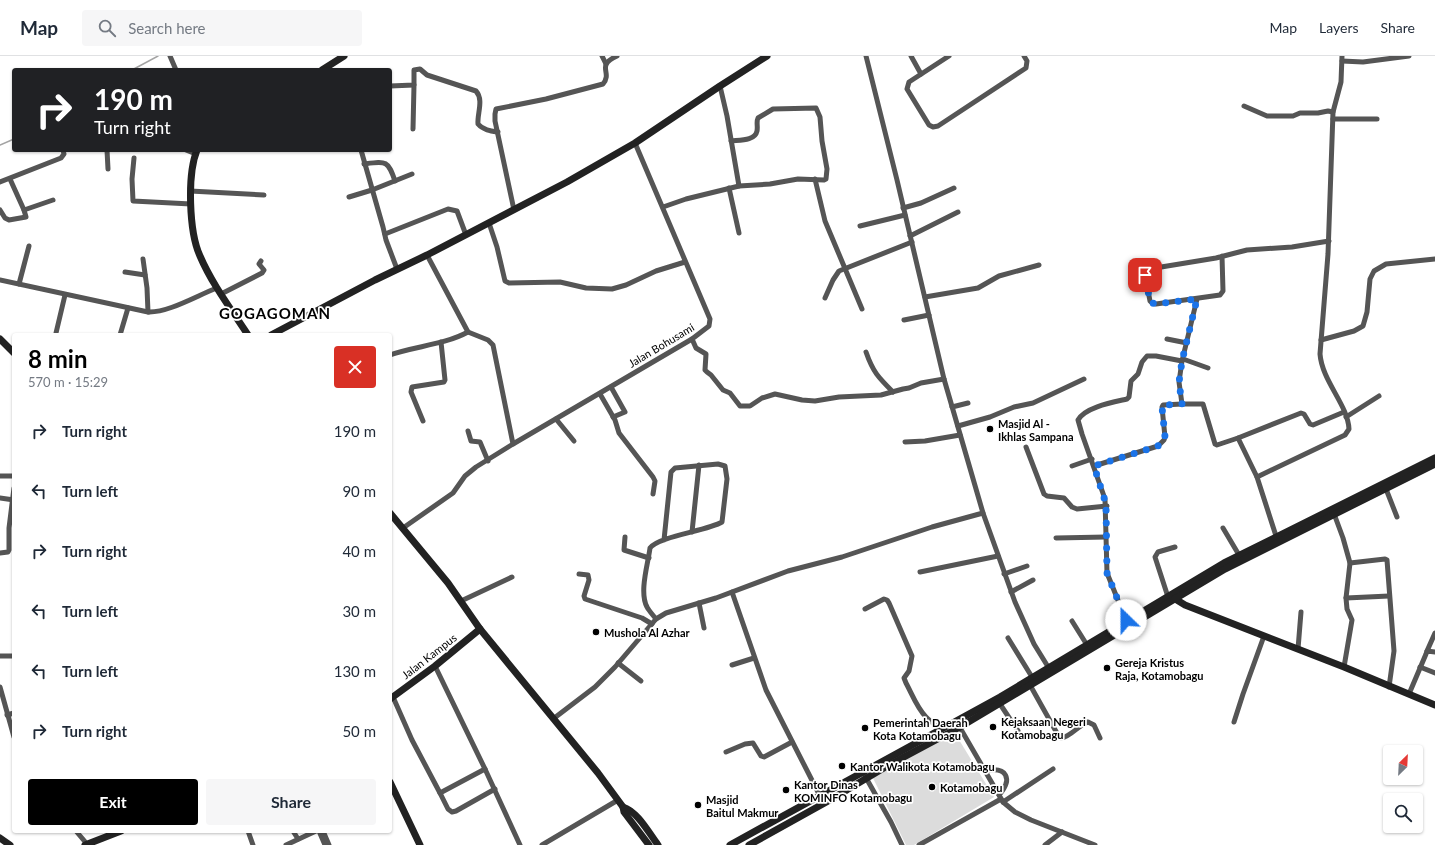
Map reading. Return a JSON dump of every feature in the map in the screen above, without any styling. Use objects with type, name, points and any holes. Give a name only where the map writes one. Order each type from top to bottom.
[{"type":"street","points":[[170,56],[175,68]]},
{"type":"street","points":[[325,68],[344,56]]},
{"type":"street","points":[[514,210],[498,132],[495,114],[496,109],[546,99],[603,84],[606,79],[606,64],[602,56]]},
{"type":"street","points":[[606,64],[608,61],[618,56]]},
{"type":"street","points":[[275,333],[567,182],[635,142],[767,56]]},
{"type":"street","points":[[866,56],[944,379],[983,513],[1011,592],[1031,637],[1051,670]]},
{"type":"street","points":[[911,56],[921,74]]},
{"type":"street","points":[[949,56],[909,82],[907,89],[929,125],[933,128],[1026,68],[1027,61],[1024,56]]},
{"type":"street","points":[[1257,477],[1345,435],[1349,429],[1345,414],[1322,366],[1320,354],[1329,241],[1333,112],[1341,82],[1342,58],[1363,62],[1409,56]]},
{"type":"street","points":[[413,129],[414,70],[420,69],[427,75],[476,91],[479,95],[480,101],[478,124],[484,129],[498,132]]},
{"type":"street","points":[[392,86],[414,85]]},
{"type":"street","points":[[720,86],[727,116],[739,186]]},
{"type":"street","points":[[1244,106],[1267,116],[1290,116],[1300,113],[1333,112]]},
{"type":"street","points":[[663,207],[686,199],[739,186],[770,184],[798,179],[825,180],[827,175],[820,117],[816,108],[773,109],[758,118],[756,122],[758,129],[754,135],[748,139],[731,141]]},
{"type":"street","points":[[1333,119],[1377,119]]},
{"type":"street","name":"Jalan Bohusami","points":[[402,528],[453,493],[465,476],[476,467],[707,329],[710,319],[635,142]]},
{"type":"street","points":[[1,180],[10,179],[61,158],[64,154],[64,152]]},
{"type":"street","points":[[107,152],[108,169]]},
{"type":"street","points":[[197,152],[191,172],[190,191],[197,249],[219,291],[247,333]]},
{"type":"street","points":[[361,152],[386,240],[398,269]]},
{"type":"street","points":[[134,158],[132,179],[133,201],[191,204]]},
{"type":"street","points":[[364,164],[379,162],[387,164],[390,167],[395,181]]},
{"type":"street","points":[[349,197],[372,190],[412,174]]},
{"type":"street","points":[[0,210],[5,218],[9,220],[26,217],[10,179]]},
{"type":"street","points":[[815,180],[825,221],[862,309]]},
{"type":"street","points":[[729,188],[739,233]]},
{"type":"street","points":[[903,208],[921,203],[954,188]]},
{"type":"street","points":[[190,191],[264,195]]},
{"type":"street","points":[[24,210],[53,200]]},
{"type":"street","points":[[385,234],[448,208],[457,211],[466,235]]},
{"type":"street","points":[[910,236],[958,212]]},
{"type":"street","points":[[860,226],[905,215]]},
{"type":"street","points":[[489,223],[497,247],[505,281],[509,283],[560,282],[586,288],[612,289],[626,285],[656,271],[685,262]]},
{"type":"street","points":[[1222,256],[1224,291],[1222,294],[1156,304],[1150,301],[1145,275],[1146,271],[1253,249],[1292,247],[1329,241]]},
{"type":"street","points":[[825,298],[839,271],[912,242]]},
{"type":"street","points":[[19,284],[29,246]]},
{"type":"street","points":[[428,255],[468,332],[484,338],[493,345],[513,444]]},
{"type":"street","points":[[143,259],[148,312]]},
{"type":"street","points":[[1321,340],[1354,331],[1363,326],[1367,312],[1370,279],[1374,271],[1386,264],[1435,259]]},
{"type":"street","points":[[0,280],[148,312],[162,310],[219,291],[262,273],[264,270],[259,264],[261,261]]},
{"type":"street","points":[[925,297],[978,288],[999,276],[1039,265]]},
{"type":"street","points":[[125,272],[145,275]]},
{"type":"street","points":[[56,333],[65,295]]},
{"type":"street","points":[[1182,404],[1179,388],[1183,360],[1197,299]]},
{"type":"street","points":[[121,333],[128,308]]},
{"type":"street","points":[[904,320],[929,315]]},
{"type":"street","points":[[392,354],[441,342],[461,336],[468,332]]},
{"type":"street","points":[[0,339],[12,351]]},
{"type":"street","points":[[692,339],[696,348],[706,354],[705,370],[711,374],[723,390],[730,394],[740,406],[750,406],[762,398],[775,394],[802,400],[815,401],[839,397],[881,395],[909,388],[921,383],[944,379]]},
{"type":"street","points":[[1167,339],[1187,343]]},
{"type":"street","points":[[423,421],[411,389],[412,387],[444,382],[446,380],[441,342]]},
{"type":"street","points":[[866,352],[872,368],[893,392]]},
{"type":"street","points":[[1126,620],[1107,573],[1105,499],[1078,423],[1079,418],[1096,408],[1127,399],[1129,397],[1131,381],[1138,374],[1143,359],[1147,356],[1183,360],[1208,368]]},
{"type":"street","points":[[958,426],[1033,403],[1084,379]]},
{"type":"street","points":[[612,387],[625,412],[613,418]]},
{"type":"street","points":[[600,394],[619,433],[654,477],[655,481],[653,494]]},
{"type":"street","points":[[1094,466],[1158,446],[1165,437],[1162,407],[1166,404],[1203,404],[1215,444],[1217,445],[1301,413],[1304,414],[1310,424],[1313,425],[1345,414],[1379,396]]},
{"type":"street","points":[[952,407],[968,403]]},
{"type":"street","points":[[556,419],[574,442]]},
{"type":"street","points":[[468,431],[471,441],[480,442],[488,461]]},
{"type":"street","points":[[905,442],[925,441],[960,435]]},
{"type":"street","points":[[1238,438],[1257,477],[1277,539]]},
{"type":"street","points":[[1026,447],[1044,494],[1047,496],[1064,498],[1072,507],[1078,509],[1106,506]]},
{"type":"street","points":[[1334,512],[1435,458]]},
{"type":"street","points":[[1072,466],[1092,459]]},
{"type":"street","points":[[656,619],[648,610],[645,601],[645,586],[652,545],[664,540],[720,524],[723,519],[727,478],[725,466],[718,464],[699,465],[675,468],[671,472],[664,540]]},
{"type":"street","points":[[749,845],[939,730],[958,724],[1032,678],[1051,670],[1240,555],[1386,489],[1435,464]]},
{"type":"street","points":[[692,532],[699,465]]},
{"type":"street","points":[[0,476],[12,476]]},
{"type":"street","points":[[1386,489],[1397,517]]},
{"type":"street","points":[[0,498],[12,500]]},
{"type":"street","points":[[0,553],[8,552],[12,547],[9,528],[12,507]]},
{"type":"street","points":[[1334,512],[1350,563],[1346,598],[1347,609],[1352,620],[1344,667]]},
{"type":"street","points":[[553,719],[595,687],[656,619],[666,612],[732,592],[788,571],[842,557],[932,527],[983,513]]},
{"type":"street","points":[[392,516],[461,600],[480,629],[598,772],[618,800],[624,807],[635,814],[658,845]]},
{"type":"street","points":[[1223,528],[1240,555]]},
{"type":"street","points":[[625,537],[624,550],[649,558]]},
{"type":"street","points":[[1056,538],[1106,538]]},
{"type":"street","points":[[730,845],[820,796],[864,775],[958,724],[1000,704],[1030,686],[1087,645],[1126,620],[1225,569],[1277,539]]},
{"type":"street","points":[[1175,547],[1158,552],[1155,557],[1171,597],[1185,605],[1344,667],[1435,705]]},
{"type":"street","points":[[920,572],[998,556]]},
{"type":"street","points":[[1350,563],[1387,560],[1394,651],[1389,687]]},
{"type":"street","points":[[1004,574],[1027,566]]},
{"type":"street","points":[[579,574],[588,575],[589,580],[584,596],[585,599],[642,618],[652,624]]},
{"type":"street","points":[[461,600],[512,577]]},
{"type":"street","points":[[1011,592],[1034,580]]},
{"type":"street","points":[[732,592],[766,690],[820,796]]},
{"type":"street","points":[[1346,598],[1389,596]]},
{"type":"street","points":[[865,609],[884,599],[887,600],[912,656],[909,671],[904,678],[906,683],[926,718],[935,724],[939,730]]},
{"type":"street","points":[[699,603],[704,628]]},
{"type":"street","points":[[1298,650],[1301,612]]},
{"type":"street","points":[[1072,621],[1087,645]]},
{"type":"street","name":"Jalan Kampus","points":[[392,698],[435,666],[480,629]]},
{"type":"street","points":[[1409,694],[1435,632]]},
{"type":"street","points":[[1234,722],[1264,636]]},
{"type":"street","points":[[1008,638],[1032,678]]},
{"type":"street","points":[[1427,651],[1435,652]]},
{"type":"street","points":[[0,656],[12,656]]},
{"type":"street","points":[[732,665],[754,658]]},
{"type":"street","points":[[618,663],[641,681]]},
{"type":"street","points":[[435,666],[486,769],[520,845]]},
{"type":"street","points":[[1420,667],[1435,673]]},
{"type":"street","points":[[1030,686],[1058,736],[1061,738],[1064,737],[1088,722],[1094,725],[1100,738]]},
{"type":"street","points":[[0,687],[2,707],[7,715],[12,731]]},
{"type":"street","points":[[392,698],[448,809],[452,812],[456,811],[494,789]]},
{"type":"street","points":[[1000,704],[1018,731]]},
{"type":"street","points":[[7,715],[12,714]]},
{"type":"street","points":[[958,724],[1001,799],[1015,812],[1031,820],[1095,845]]},
{"type":"street","points":[[726,752],[745,744],[753,743],[764,757],[792,742]]},
{"type":"street","points":[[440,793],[486,769]]},
{"type":"street","points":[[919,845],[1053,769]]},
{"type":"street","points":[[985,771],[998,770],[1006,777],[1007,784],[1001,799]]},
{"type":"street","points":[[864,775],[891,822],[902,845]]},
{"type":"street","points":[[392,786],[420,845]]},
{"type":"street","points":[[542,845],[618,800]]},
{"type":"street","points":[[624,807],[624,812],[649,845]]},
{"type":"street","points":[[1044,845],[1062,832]]},
{"type":"street","points":[[78,833],[86,844],[116,833]]},
{"type":"street","points":[[249,833],[253,845]]},
{"type":"street","points":[[294,833],[298,839]]},
{"type":"street","points":[[286,845],[312,833]]},
{"type":"street","points":[[320,833],[325,845]]},
{"type":"street","points":[[324,833],[329,845]]},
{"type":"street","points":[[0,838],[10,845]]},
{"type":"shaded area","name":"Kotamobagu","points":[[953,730],[994,797],[914,845],[906,845],[872,776]]},
{"type":"waterway","points":[[136,68],[158,56]]},
{"type":"waterway","points":[[0,145],[12,140]]},
{"type":"place","name":"Masjid Al - Ikhlas Sampana","points":[[990,429]]},
{"type":"place","name":"Mushola Al Azhar","points":[[596,632]]},
{"type":"place","name":"Gereja Kristus Raja, Kotamobagu","points":[[1107,668]]},
{"type":"place","name":"Kejaksaan Negeri Kotamobagu","points":[[993,727]]},
{"type":"place","name":"Pemerintah Daerah Kota Kotamobagu","points":[[865,728]]},
{"type":"place","name":"Kantor Walikota Kotamobagu","points":[[842,766]]},
{"type":"place","name":"Kotamobagu","points":[[932,787]]},
{"type":"place","name":"Kantor Dinas KOMINFO Kotamobagu","points":[[786,790]]},
{"type":"place","name":"Masjid Baitul Makmur","points":[[698,805]]},
{"type":"district","name":"GOGAGOMAN","points":[[275,313]]},
{"type":"route","points":[[1126,620],[1107,573],[1106,504],[1094,466],[1158,446],[1164,440],[1165,437],[1161,410],[1163,405],[1166,404],[1182,404],[1179,382],[1182,361],[1197,299],[1156,304],[1152,303],[1150,301],[1145,275]]}]
